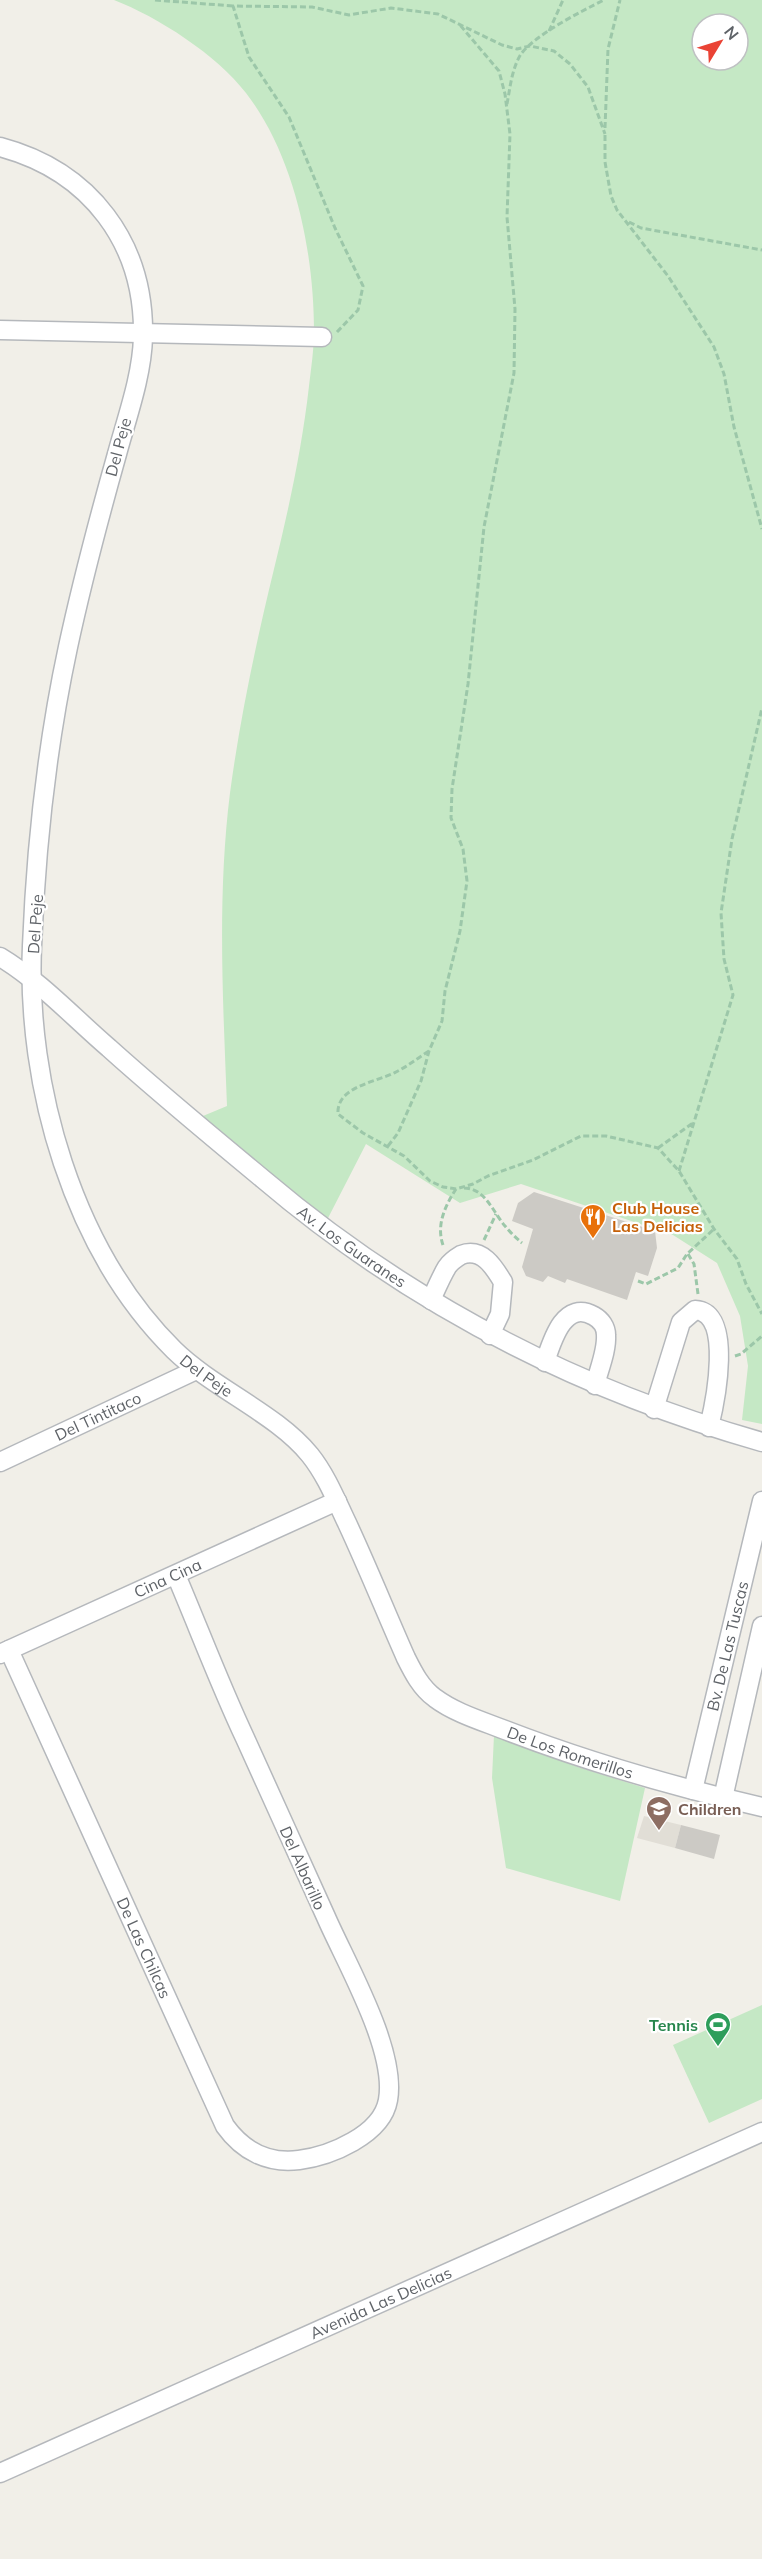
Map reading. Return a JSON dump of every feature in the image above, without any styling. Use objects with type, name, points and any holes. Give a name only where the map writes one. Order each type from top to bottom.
[{"type":"street","name":"Del Peje","points":[[0,147],[31,156],[67,176],[106,215],[120,237],[134,271],[143,332],[137,373],[91,547],[55,709],[44,796],[32,947],[32,982],[37,1040],[56,1139],[82,1209],[108,1264],[127,1292],[174,1350],[196,1370],[302,1445],[319,1468],[337,1501],[406,1658]]},
{"type":"street","points":[[0,330],[322,337]]},
{"type":"street","name":"Av. Los Guaranes","points":[[0,957],[299,1209],[376,1266],[490,1335],[545,1362],[654,1408],[762,1442]]},
{"type":"street","points":[[430,1300],[450,1264],[456,1258],[467,1253],[478,1253],[488,1261],[503,1282],[500,1314],[490,1335]]},
{"type":"street","points":[[654,1408],[681,1322],[687,1315],[698,1310],[703,1311],[710,1316],[714,1324],[719,1359],[717,1397],[709,1427]]},
{"type":"street","points":[[545,1362],[560,1325],[567,1317],[577,1313],[588,1313],[604,1324],[606,1333],[606,1343],[595,1384]]},
{"type":"street","name":"Del Tintitaco","points":[[0,1462],[196,1370]]},
{"type":"street","name":"Cina Cina","points":[[4,1652],[337,1501]]},
{"type":"street","name":"Bv. De Las Tuscas","points":[[693,1790],[762,1501]]},
{"type":"street","name":"Del Albarillo","points":[[176,1575],[243,1734],[380,2040],[390,2083],[388,2102],[382,2115],[371,2128],[340,2148]]},
{"type":"street","name":"Bv. De Las Tuscas","points":[[723,1798],[762,1626]]},
{"type":"street","name":"De Las Chilcas","points":[[4,1652],[225,2127],[236,2142],[270,2160],[313,2158],[340,2148]]},
{"type":"street","name":"De Los Romerillos","points":[[406,1658],[417,1678],[434,1697],[464,1714],[568,1752],[693,1790],[762,1807]]},
{"type":"street","name":"Avenida Las Delicias","points":[[0,2473],[762,2132]]},
{"type":"path","points":[[155,0],[233,6],[312,7],[350,15],[391,8],[438,14],[502,45],[517,49],[530,46],[554,51],[570,64],[588,87],[605,134]]},
{"type":"path","points":[[547,34],[563,0]]},
{"type":"path","points":[[507,109],[514,67],[522,53],[547,34],[604,0]]},
{"type":"path","points":[[620,0],[608,49],[604,107],[605,162],[611,196],[617,210],[698,318],[714,346],[724,374],[734,427],[762,529]]},
{"type":"path","points":[[233,6],[249,57],[289,117],[335,228],[363,286],[358,310],[340,330],[322,337]]},
{"type":"path","points":[[388,1146],[398,1133],[422,1081],[429,1051],[442,1021],[445,991],[460,931],[465,891],[463,849],[451,818],[452,789],[468,684],[484,527],[514,373],[515,309],[507,217],[510,134],[507,109],[499,71],[460,25]]},
{"type":"path","points":[[627,222],[641,228],[762,250]]},
{"type":"path","points":[[679,1171],[733,995],[724,959],[721,913],[732,839],[762,708]]},
{"type":"path","points":[[429,1051],[395,1073],[359,1086],[345,1097],[338,1109],[338,1114],[404,1156],[430,1181],[456,1189],[472,1188],[487,1199],[496,1214],[522,1243]]},
{"type":"path","points":[[658,1148],[695,1122]]},
{"type":"path","points":[[450,1264],[441,1238],[442,1220],[447,1202],[456,1189],[533,1160],[580,1136],[606,1136],[658,1148],[679,1171],[714,1228],[737,1259],[746,1284],[762,1314]]},
{"type":"path","points":[[478,1253],[496,1214]]},
{"type":"path","points":[[638,1281],[646,1284],[678,1268],[687,1254],[714,1228]]},
{"type":"path","points":[[687,1254],[694,1264],[698,1284],[698,1310]]},
{"type":"path","points":[[719,1359],[741,1354],[762,1336]]},
{"type":"shaded area","name":"Children","points":[[644,1816],[681,1825],[675,1848],[637,1838]]},
{"type":"green space","points":[[114,0],[762,0],[762,1424],[742,1420],[748,1366],[740,1316],[717,1263],[673,1235],[521,1184],[460,1203],[366,1144],[327,1220],[262,1168],[203,1116],[227,1106],[222,910],[230,793],[249,681],[290,501],[303,432],[314,346],[313,301],[305,238],[298,207],[289,176],[263,118],[246,93],[219,65],[186,39],[149,16]]},
{"type":"green space","points":[[494,1735],[578,1767],[645,1788],[620,1901],[506,1868],[492,1778]]},
{"type":"green space","points":[[762,2005],[762,2099],[709,2123],[673,2045]]},
{"type":"building","name":"Club House Las Delicias","points":[[534,1192],[655,1231],[657,1248],[648,1276],[636,1272],[627,1300],[567,1279],[565,1283],[548,1276],[543,1282],[526,1276],[522,1267],[533,1229],[512,1221],[518,1203]]},
{"type":"building","points":[[681,1825],[720,1835],[714,1859],[675,1848]]},
{"type":"place","name":"Club House Las Delicias","points":[[593,1240]]},
{"type":"place","name":"Children","points":[[659,1832]]},
{"type":"place","name":"Tennis","points":[[718,2048]]}]
